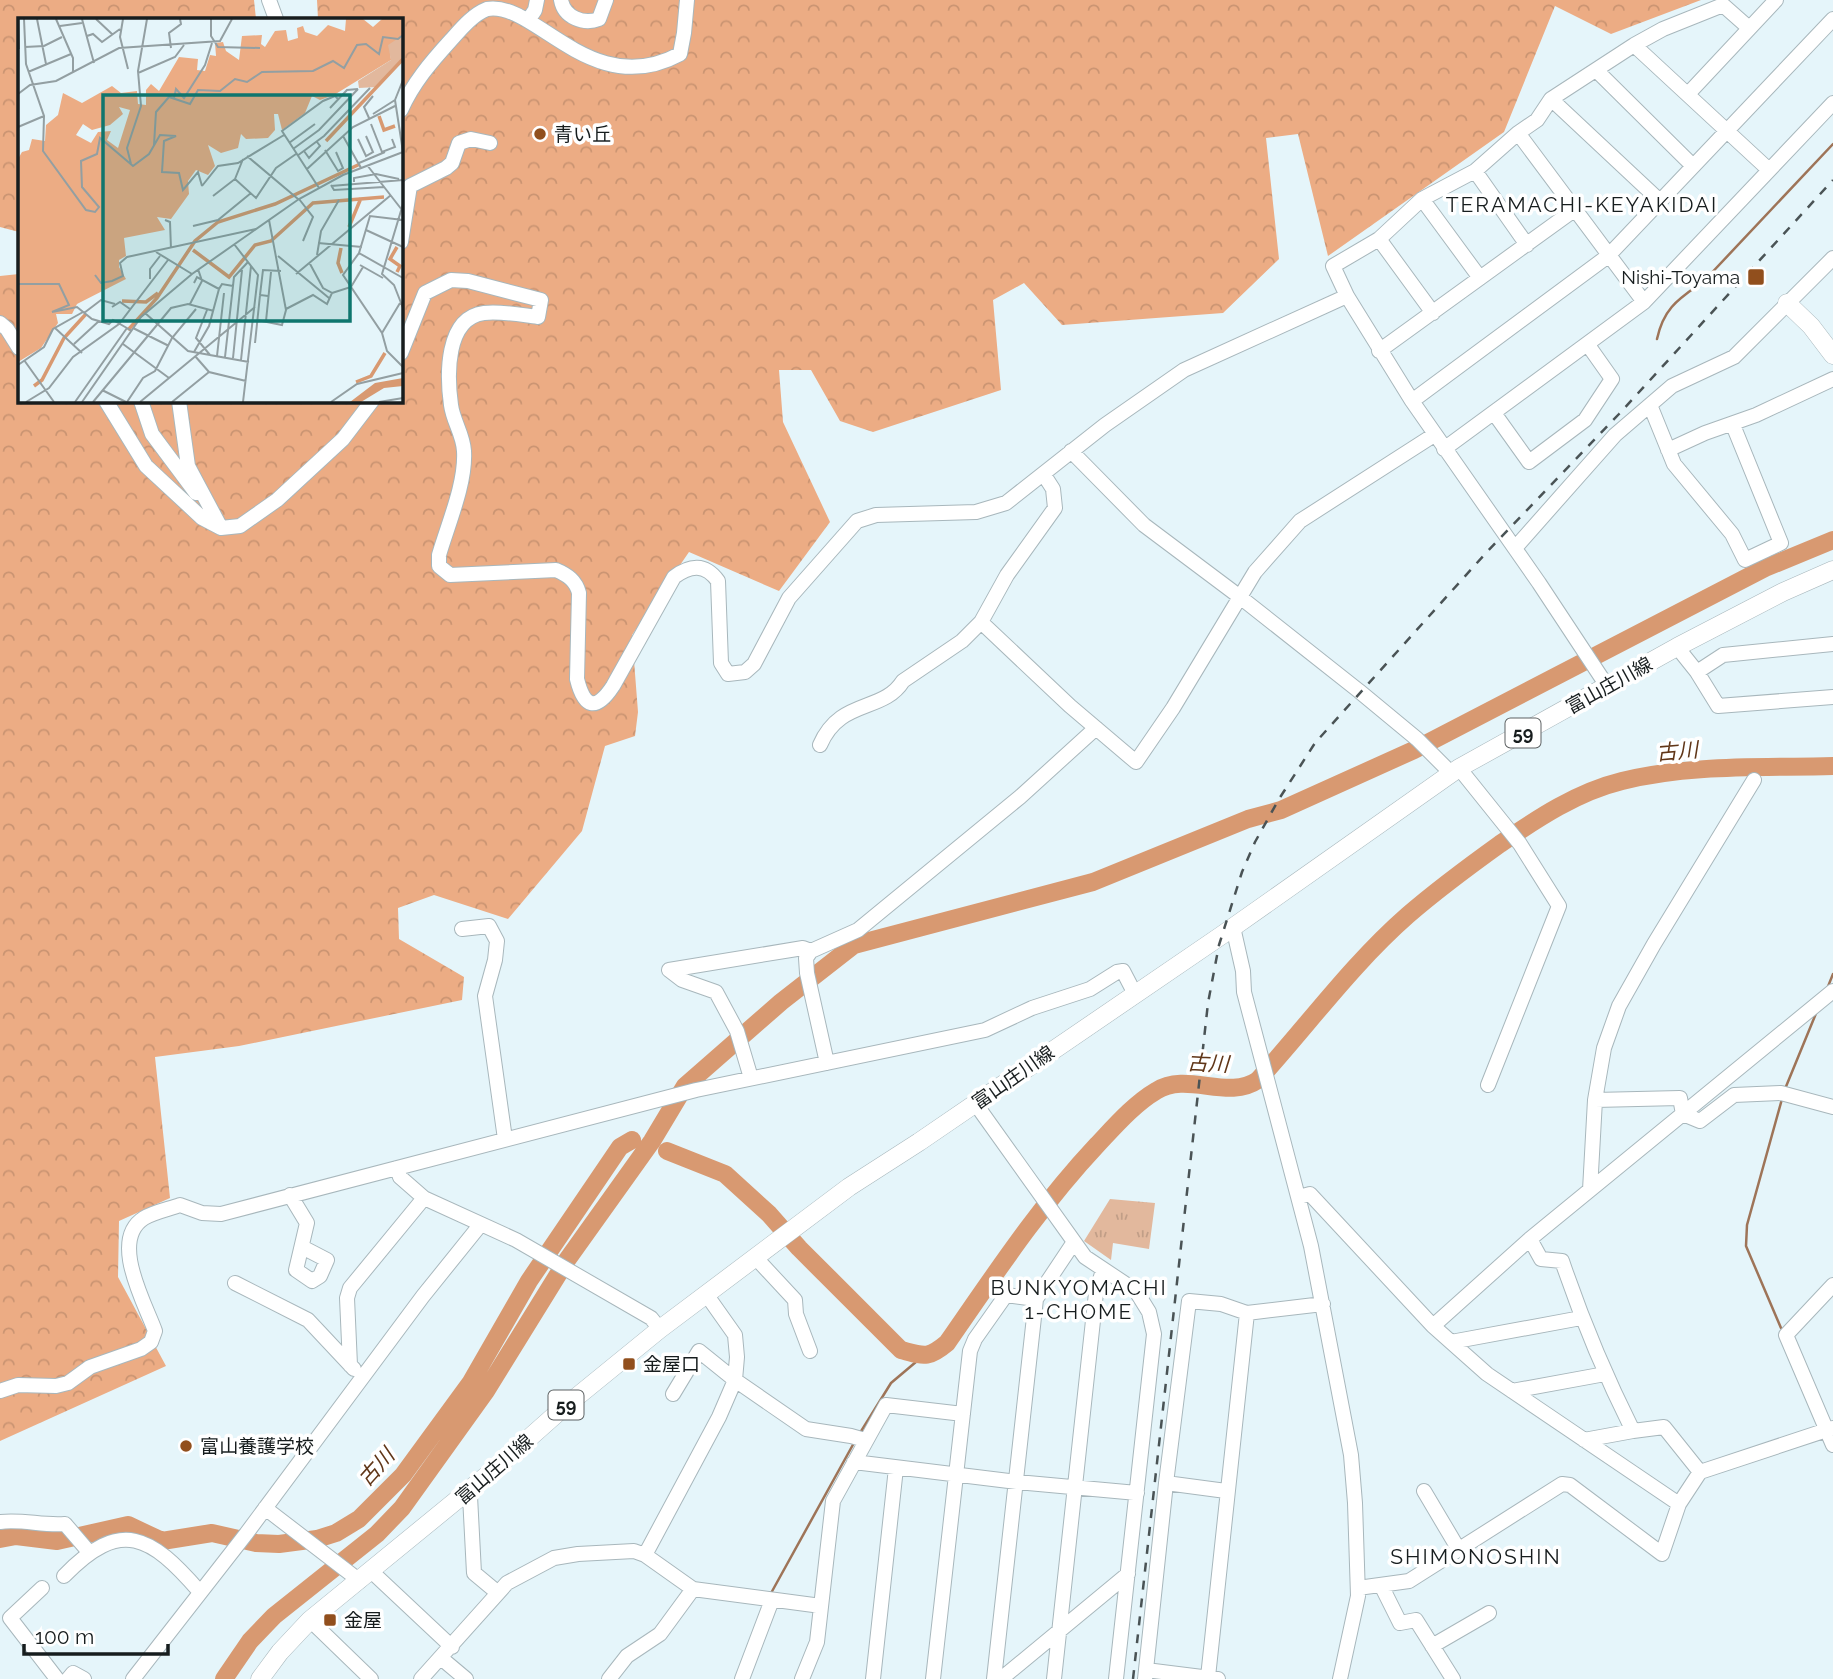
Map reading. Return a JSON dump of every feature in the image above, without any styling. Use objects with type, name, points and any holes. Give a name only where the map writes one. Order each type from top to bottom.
[{"type":"main road","points":[[1787,303],[1811,326],[1833,355]]},
{"type":"main road","name":"富山庄川線","points":[[260,1679],[280,1652],[310,1620],[360,1574],[467,1492],[563,1408],[660,1329],[849,1187],[1233,927],[1456,771],[1602,679],[1677,647],[1783,592],[1833,570]]},
{"type":"street","points":[[269,0],[276,18]]},
{"type":"street","points":[[528,19],[536,10],[537,0]]},
{"type":"street","points":[[561,0],[567,13],[579,20],[591,22],[599,19],[606,0]]},
{"type":"street","points":[[402,108],[408,94],[429,64],[468,22],[487,9],[502,7],[515,10],[576,49],[611,64],[647,67],[680,54],[687,0]]},
{"type":"street","points":[[1688,94],[1776,0]]},
{"type":"street","points":[[1602,679],[1434,435],[1380,351],[1332,266],[1379,239],[1422,199],[1475,171],[1536,120],[1551,99],[1634,45],[1663,29],[1723,5],[1749,29]]},
{"type":"street","points":[[1412,401],[1608,256],[1833,19]]},
{"type":"street","points":[[1634,45],[1768,169]]},
{"type":"street","points":[[1596,70],[1693,166]]},
{"type":"street","points":[[1551,99],[1660,201]]},
{"type":"street","points":[[1444,449],[1644,302],[1833,103]]},
{"type":"street","points":[[1518,133],[1644,302]]},
{"type":"street","points":[[402,236],[410,186],[452,163],[459,143],[471,139],[490,143]]},
{"type":"street","points":[[1475,171],[1527,245]]},
{"type":"street","points":[[1422,199],[1480,278]]},
{"type":"street","points":[[1380,351],[1574,210]]},
{"type":"street","points":[[1379,239],[1433,313]]},
{"type":"street","points":[[1514,548],[1615,435],[1672,386],[1734,357],[1833,258]]},
{"type":"street","points":[[402,350],[425,293],[451,280],[468,281],[541,300],[538,317],[483,313],[466,322],[453,340],[449,366],[451,405],[462,438],[464,467],[439,555],[439,566],[450,575],[556,570],[567,574],[577,585],[579,593],[577,679],[584,699],[591,704],[598,704],[604,700],[674,577],[683,570],[695,566],[704,568],[718,581],[721,663],[728,674],[745,672],[754,664],[789,598],[858,522],[877,515],[976,512],[1006,503],[1071,451],[1184,370],[1347,296]]},
{"type":"street","points":[[0,323],[18,346]]},
{"type":"street","points":[[1494,413],[1530,463],[1584,420],[1612,379],[1588,345]]},
{"type":"street","points":[[1668,450],[1705,433],[1733,425],[1833,379]]},
{"type":"street","points":[[107,402],[146,466],[202,518],[222,528],[240,526],[277,500],[344,439],[371,402]]},
{"type":"street","points":[[141,402],[152,434],[191,489],[207,504]]},
{"type":"street","points":[[179,402],[188,466],[222,528]]},
{"type":"street","points":[[1650,405],[1674,464],[1732,534],[1745,560],[1781,543],[1733,425]]},
{"type":"street","points":[[981,622],[1069,706],[1136,762],[1173,708],[1255,572],[1300,521],[1434,435]]},
{"type":"street","points":[[1071,451],[1144,525],[1240,597],[1456,771],[1520,844],[1559,906],[1488,1085]]},
{"type":"street","points":[[820,745],[825,733],[844,714],[898,689],[903,681],[962,641],[981,622],[1007,575],[1055,508],[1053,489],[1044,475]]},
{"type":"street","points":[[1697,672],[1723,655],[1833,644]]},
{"type":"street","points":[[1677,647],[1697,672],[1718,706],[1833,697]]},
{"type":"street","points":[[827,1063],[809,980],[806,958],[811,951],[858,930],[1020,797],[1096,728]]},
{"type":"street","points":[[1590,1190],[1595,1100],[1604,1048],[1619,1006],[1754,780]]},
{"type":"street","points":[[463,929],[489,926],[496,941],[495,960],[485,996],[505,1139]]},
{"type":"street","points":[[1233,927],[1243,971],[1244,992],[1299,1197],[1323,1304],[1351,1455],[1358,1588],[1340,1679]]},
{"type":"street","points":[[751,1077],[737,1031],[716,992],[682,980],[669,970],[803,948],[811,951]]},
{"type":"street","points":[[0,1391],[25,1384],[56,1386],[68,1383],[90,1367],[141,1349],[151,1342],[155,1331],[130,1265],[128,1248],[132,1232],[142,1219],[180,1205],[202,1213],[221,1214],[670,1096],[985,1030],[1032,1008],[1090,989],[1117,972],[1123,971],[1135,994]]},
{"type":"street","points":[[1433,1326],[1530,1238],[1833,990]]},
{"type":"street","points":[[1683,1114],[1700,1121],[1734,1095],[1787,1094],[1833,1107]]},
{"type":"street","points":[[1595,1100],[1680,1098],[1683,1114]]},
{"type":"street","points":[[975,1103],[1085,1257],[1136,1291],[1149,1312],[1154,1334],[1116,1679]]},
{"type":"street","points":[[397,1167],[400,1177],[424,1198],[516,1240],[651,1318],[660,1329]]},
{"type":"street","points":[[1299,1197],[1311,1194],[1433,1326],[1487,1374],[1679,1504]]},
{"type":"street","points":[[290,1195],[307,1223],[302,1247]]},
{"type":"street","points":[[350,1365],[347,1297],[350,1288],[424,1198]]},
{"type":"street","points":[[133,1679],[481,1224]]},
{"type":"street","points":[[1530,1238],[1541,1259],[1562,1261],[1581,1318],[1633,1430]]},
{"type":"street","points":[[994,1679],[1036,1299],[1074,1242]]},
{"type":"street","points":[[755,1257],[795,1300],[796,1314],[810,1351]]},
{"type":"street","points":[[1054,1679],[1096,1293],[1103,1270]]},
{"type":"street","points":[[235,1283],[308,1320],[363,1377]]},
{"type":"street","points":[[1833,1285],[1786,1335],[1830,1429],[1833,1445]]},
{"type":"street","points":[[645,1555],[719,1417],[735,1380],[735,1335],[706,1294]]},
{"type":"street","points":[[933,1679],[970,1351],[975,1339],[1006,1295],[1036,1299]]},
{"type":"street","points":[[1247,1313],[1226,1491],[1213,1678],[1145,1675],[1189,1301],[1221,1304],[1247,1313],[1323,1304]]},
{"type":"street","points":[[1451,1342],[1581,1318]]},
{"type":"street","points":[[673,1394],[699,1351],[735,1380],[806,1429],[865,1440]]},
{"type":"street","points":[[1512,1391],[1605,1374]]},
{"type":"street","points":[[802,1679],[817,1642],[833,1501],[886,1405],[963,1414]]},
{"type":"street","points":[[1584,1440],[1664,1427],[1700,1472]]},
{"type":"street","points":[[1358,1588],[1409,1581],[1562,1484],[1570,1485],[1662,1554],[1679,1504],[1700,1472],[1830,1429]]},
{"type":"street","points":[[854,1462],[1017,1482],[1137,1493]]},
{"type":"street","points":[[873,1679],[896,1468]]},
{"type":"street","points":[[1166,1483],[1226,1491]]},
{"type":"street","points":[[1423,1491],[1459,1550]]},
{"type":"street","points":[[467,1492],[470,1496],[474,1573],[498,1593]]},
{"type":"street","points":[[265,1508],[332,1559],[360,1574],[452,1647]]},
{"type":"street","points":[[0,1522],[12,1520],[50,1525],[65,1524],[86,1549]]},
{"type":"street","points":[[64,1576],[86,1549],[127,1538],[161,1552],[199,1591]]},
{"type":"street","points":[[421,1679],[507,1583],[554,1558],[634,1551],[645,1555],[693,1589],[821,1606]]},
{"type":"street","points":[[1001,1679],[1128,1574]]},
{"type":"street","points":[[1381,1585],[1401,1623],[1416,1620],[1453,1679]]},
{"type":"street","points":[[41,1588],[10,1618],[57,1679]]},
{"type":"street","points":[[609,1679],[627,1656],[660,1634],[693,1589]]},
{"type":"street","points":[[742,1679],[772,1600]]},
{"type":"street","points":[[1432,1646],[1489,1613]]},
{"type":"street","points":[[310,1620],[371,1679]]},
{"type":"street","points":[[441,1658],[466,1679]]},
{"type":"street","points":[[68,1679],[73,1673],[84,1679]]},
{"type":"green space","points":[[0,0],[254,0],[256,18],[18,18],[18,232],[0,227]]},
{"type":"green space","points":[[317,0],[1701,0],[1611,34],[1555,6],[1504,132],[1328,256],[1298,134],[1266,138],[1279,259],[1223,313],[1062,325],[1024,283],[993,300],[1001,390],[873,432],[840,421],[811,370],[779,370],[783,422],[830,522],[779,591],[689,552],[632,635],[638,712],[635,736],[605,746],[582,831],[508,919],[434,895],[398,908],[399,939],[464,977],[462,1000],[239,1046],[155,1057],[170,1198],[119,1221],[118,1277],[166,1366],[0,1441],[0,276],[18,274],[18,402],[402,402],[402,18],[318,18]]},
{"type":"green space","points":[[1110,1199],[1155,1203],[1149,1249],[1113,1243],[1111,1260],[1084,1241]]},
{"type":"waterway","points":[[1657,339],[1668,311],[1704,281],[1833,144]]},
{"type":"waterway","points":[[224,1679],[250,1641],[274,1616],[377,1534],[402,1508],[486,1391],[567,1260],[652,1141],[685,1086],[781,1002],[854,945],[1093,882],[1248,819],[1281,810],[1414,750],[1765,568],[1833,540]]},
{"type":"waterway","name":"古川","points":[[667,1151],[725,1174],[769,1214],[799,1248],[901,1350],[921,1355],[930,1354],[947,1343],[1018,1241],[1056,1192],[1132,1109],[1148,1096],[1168,1086],[1194,1084],[1234,1088],[1258,1080],[1349,974],[1388,934],[1453,879],[1529,825],[1589,792],[1622,781],[1674,772],[1727,768],[1833,766]]},
{"type":"waterway","points":[[1827,989],[1833,974]]},
{"type":"waterway","points":[[1785,1089],[1817,1011]]},
{"type":"waterway","points":[[1781,1328],[1746,1246],[1747,1225],[1782,1099]]},
{"type":"waterway","name":"古川","points":[[0,1539],[16,1536],[57,1541],[128,1525],[162,1541],[212,1533],[256,1543],[279,1544],[317,1539],[336,1533],[359,1519],[403,1475],[471,1382],[529,1281],[620,1147],[632,1140]]},
{"type":"waterway","points":[[860,1433],[891,1383],[923,1356]]},
{"type":"waterway","points":[[770,1595],[855,1441]]},
{"type":"railway","points":[[1133,1679],[1208,1003],[1219,945],[1242,872],[1255,842],[1315,743],[1485,554],[1619,414],[1833,180]]},
{"type":"place","name":"青い丘","points":[[540,134]]},
{"type":"place","name":"Nishi-Toyama","points":[[1756,277]]},
{"type":"place","name":"金屋口","points":[[629,1364]]},
{"type":"place","name":"富山養護学校","points":[[186,1446]]},
{"type":"place","name":"金屋","points":[[330,1620]]},
{"type":"district","name":"TERAMACHI-KEYAKIDAI","points":[[1582,204]]},
{"type":"district","name":"BUNKYOMACHI 1-CHOME","points":[[1079,1299]]},
{"type":"district","name":"SHIMONOSHIN","points":[[1476,1556]]}]
